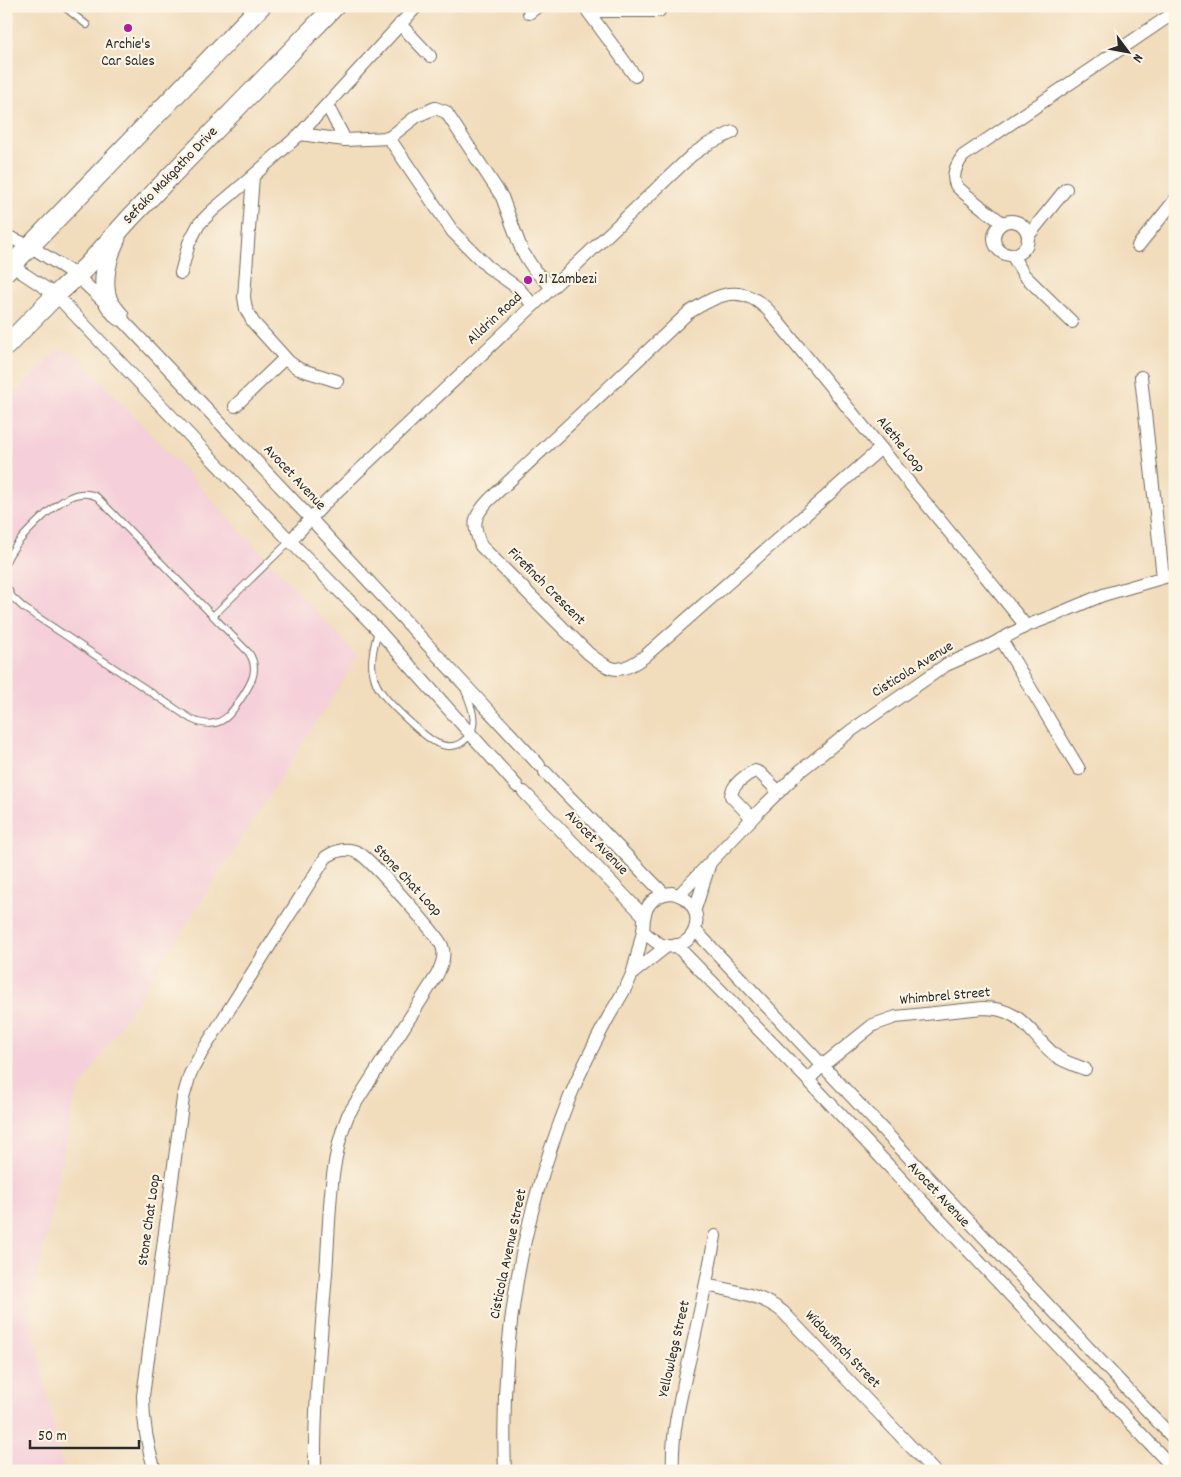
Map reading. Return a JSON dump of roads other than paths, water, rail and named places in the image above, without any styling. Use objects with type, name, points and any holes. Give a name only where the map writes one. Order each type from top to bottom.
[{"type":"main road","points":[[8,266],[30,246],[261,6]]},
{"type":"main road","name":"Sefako Makgatho Drive","points":[[6,346],[336,6]]},
{"type":"main road","points":[[119,316],[109,303],[106,291],[106,274],[109,256],[115,240],[131,217]]},
{"type":"street","points":[[181,273],[189,243],[200,224],[212,210],[300,134],[417,6]]},
{"type":"street","points":[[586,9],[659,11]]},
{"type":"street","points":[[586,9],[634,76]]},
{"type":"street","points":[[1002,223],[956,186],[954,176],[956,166],[963,156],[1175,12]]},
{"type":"street","points":[[400,24],[430,56]]},
{"type":"street","points":[[327,105],[345,140]]},
{"type":"street","points":[[300,134],[345,140],[389,138],[417,116],[428,110],[435,108],[446,112],[458,127],[502,197],[522,251],[535,272],[552,287]]},
{"type":"street","name":"Alldrin Road","points":[[290,541],[310,518],[692,155],[708,144],[733,132]]},
{"type":"street","points":[[389,138],[453,232],[488,267],[518,288],[533,305]]},
{"type":"street","points":[[253,176],[244,296],[250,318],[285,358],[299,369],[337,382]]},
{"type":"street","points":[[1028,236],[1024,226],[1019,222],[1008,221],[1002,223],[996,232],[995,243],[1002,252],[1012,255],[1022,251],[1026,246],[1028,236],[1066,189]]},
{"type":"street","points":[[1138,246],[1175,200]]},
{"type":"street","name":"Avocet Avenue","points":[[6,236],[30,246],[76,276],[119,316],[310,518],[542,769],[664,894]]},
{"type":"street","points":[[1012,255],[1024,275],[1072,322]]},
{"type":"street","name":"Avocet Avenue","points":[[8,266],[56,295],[290,541],[378,630],[521,789],[644,916]]},
{"type":"street","name":"Alethe Loop","points":[[742,293],[759,301],[769,311],[1026,626]]},
{"type":"street","name":"Firefinch Crescent","points":[[742,293],[720,296],[701,304],[688,313],[488,500],[475,518],[476,534],[481,546],[588,653],[612,669],[624,669],[644,657],[881,448]]},
{"type":"street","points":[[235,406],[285,358]]},
{"type":"street","points":[[1141,377],[1169,576]]},
{"type":"street","name":"Cisticola Avenue","points":[[680,895],[752,818],[800,771],[897,697],[946,665],[1026,626],[1055,616],[1102,595],[1169,576]]},
{"type":"street","points":[[1001,639],[1079,769]]},
{"type":"street","points":[[752,818],[731,796],[734,788],[750,773],[755,771],[760,773],[778,792]]},
{"type":"street","name":"Stone Chat Loop","points":[[155,1471],[143,1421],[143,1396],[183,1098],[190,1074],[202,1052],[326,857],[342,850],[360,854],[372,864],[432,932],[442,945],[444,954],[437,975],[348,1115],[341,1131],[332,1184],[315,1426],[315,1471]]},
{"type":"street","name":"Cisticola Avenue","points":[[695,909],[710,863]]},
{"type":"street","points":[[664,894],[680,895],[689,900],[695,909],[697,924],[694,930],[684,942],[671,946],[653,940],[643,931],[644,916],[648,906],[655,898],[664,894]]},
{"type":"street","name":"Avocet Avenue","points":[[694,930],[1175,1440]]},
{"type":"street","name":"Cisticola Avenue Street","points":[[505,1471],[504,1396],[508,1338],[530,1216],[568,1103],[594,1043],[633,973],[643,931]]},
{"type":"street","name":"Avocet Avenue","points":[[671,946],[808,1080],[1175,1470]]},
{"type":"street","name":"Cisticola Avenue Street","points":[[633,973],[671,946]]},
{"type":"street","name":"Whimbrel Street","points":[[808,1080],[822,1066],[873,1025],[883,1020],[983,1008],[1004,1010],[1022,1021],[1057,1057],[1085,1069]]},
{"type":"street","name":"Yellowlegs Street","points":[[673,1471],[672,1454],[676,1416],[706,1285],[715,1236]]},
{"type":"street","name":"Widowfinch Street","points":[[706,1285],[754,1296],[778,1308],[934,1471]]},
{"type":"lane","points":[[63,6],[87,25]]},
{"type":"lane","points":[[6,562],[18,542],[60,502],[79,494],[93,495],[105,503],[248,652],[253,660],[254,671],[250,686],[231,712],[218,722],[205,724],[191,719],[24,608],[12,597],[6,585]]},
{"type":"lane","points":[[214,615],[290,541]]},
{"type":"lane","points":[[378,630],[372,670],[375,680],[382,693],[419,731],[438,744],[446,746],[458,745],[472,733],[474,716],[462,684]]},
{"type":"place","name":"Archie's Car Sales","points":[[128,28]]},
{"type":"place","name":"21 Zambezi","points":[[528,280]]}]
